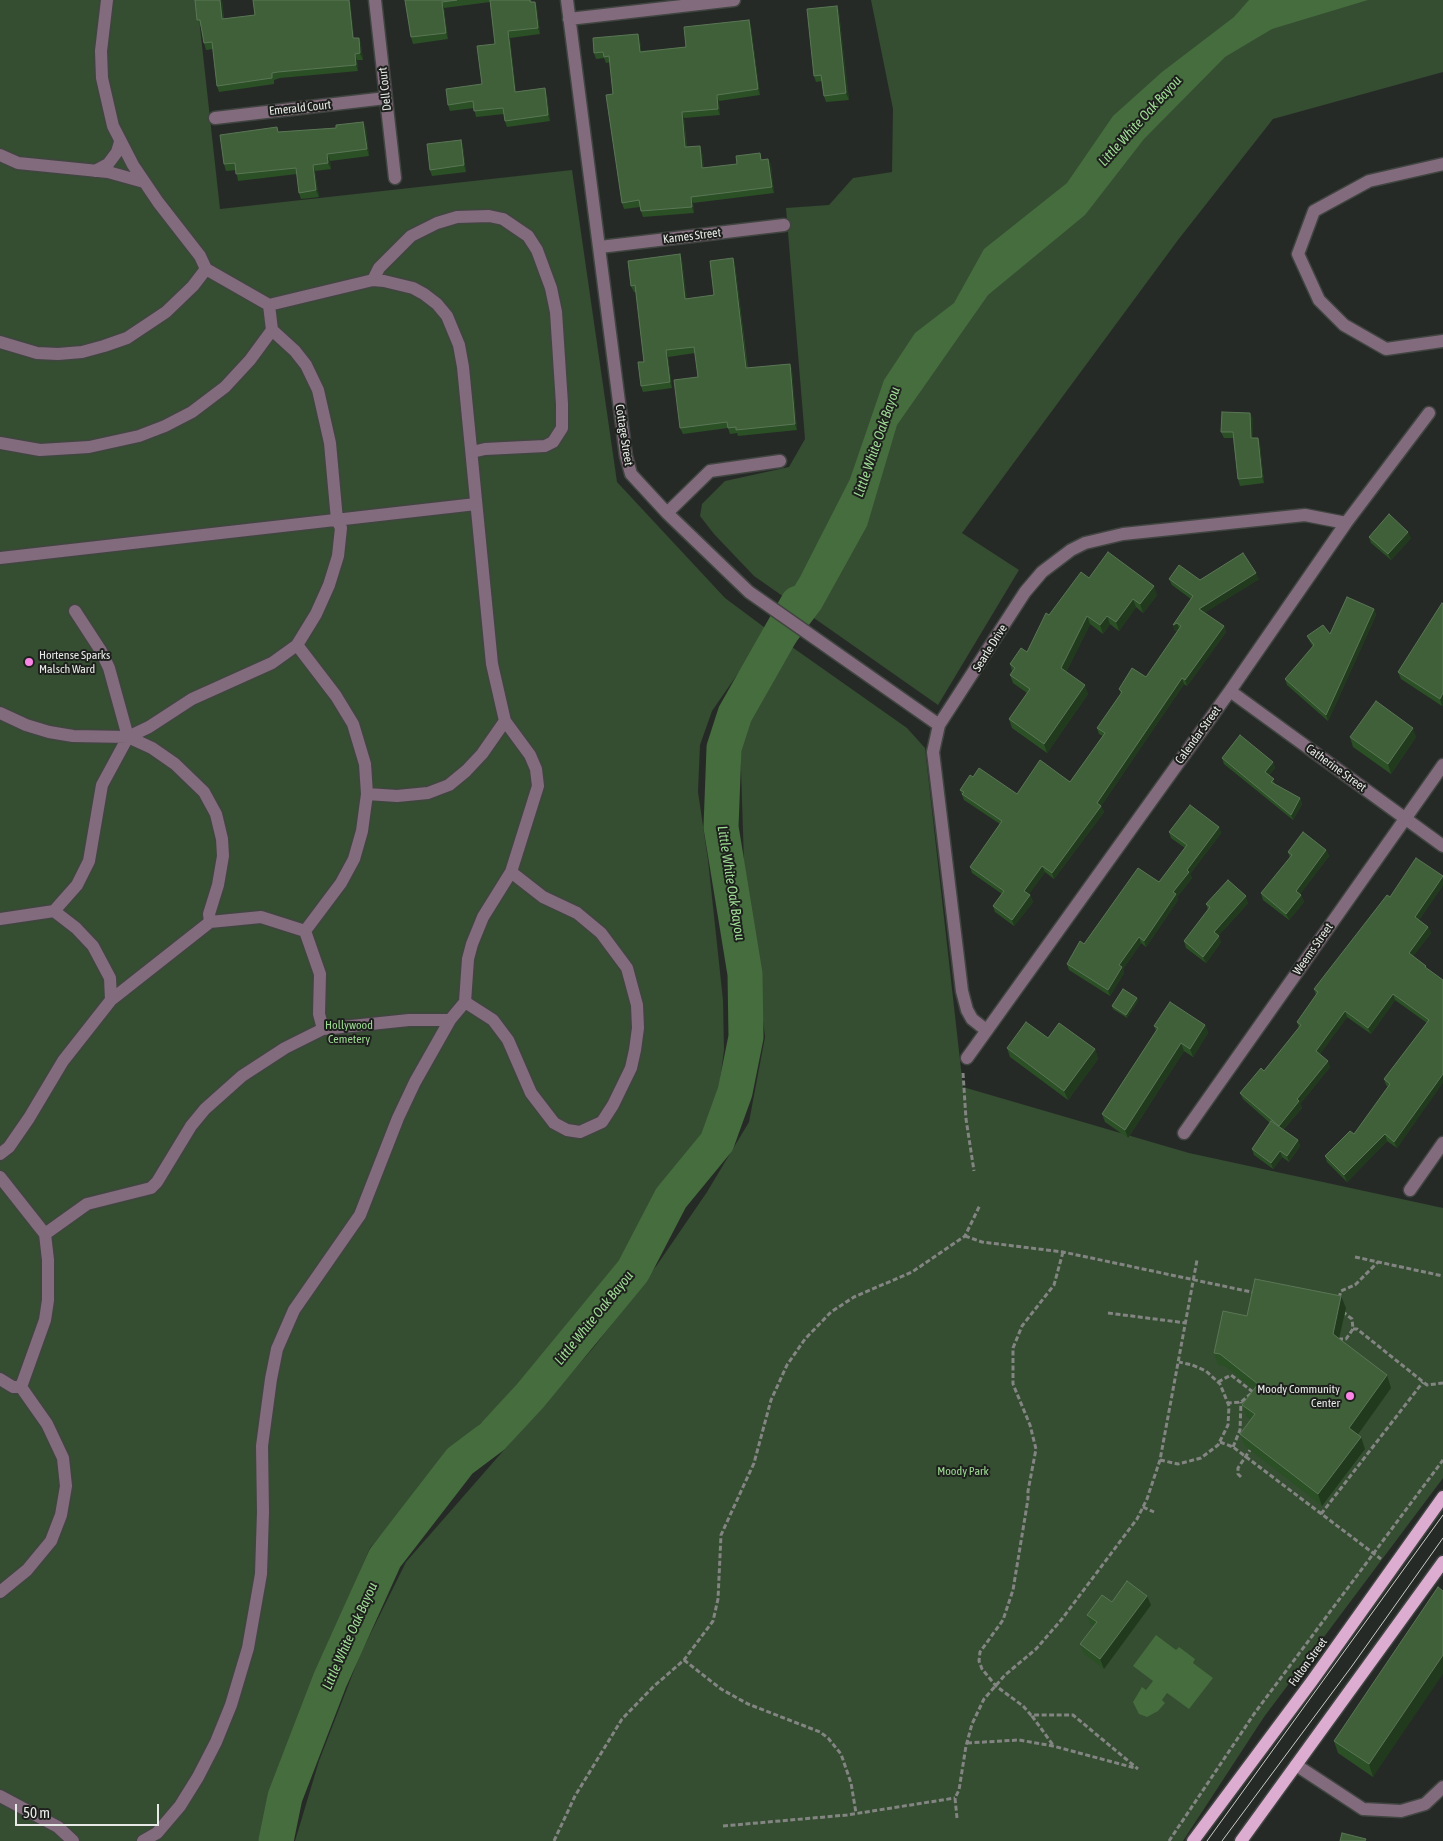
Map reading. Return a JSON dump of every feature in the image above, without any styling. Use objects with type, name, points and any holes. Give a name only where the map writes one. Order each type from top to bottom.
[{"type":"main road","name":"Fulton Street","points":[[1193,1841],[1318,1673],[1443,1497]]},
{"type":"main road","points":[[1241,1841],[1443,1563]]},
{"type":"street","points":[[107,0],[101,51],[102,78],[106,101],[120,142],[144,182],[200,256],[206,269],[269,305],[373,280],[413,288],[437,304],[447,316],[459,345],[464,366],[492,664],[505,721],[530,754],[536,769],[538,786],[511,872],[477,930],[468,959],[465,1002],[450,1020],[398,1118],[360,1214],[294,1310],[277,1350],[262,1446],[263,1512],[260,1574],[248,1648],[216,1742],[198,1777],[180,1806],[158,1834],[144,1841]]},
{"type":"street","name":"Dell Court","points":[[375,0],[395,178]]},
{"type":"street","name":"Cottage Street","points":[[566,0],[628,465],[636,481],[666,513],[743,586],[773,610],[939,725]]},
{"type":"street","points":[[569,19],[734,0]]},
{"type":"street","name":"Emerald Court","points":[[215,118],[386,98]]},
{"type":"street","points":[[95,170],[108,164],[117,152],[120,142]]},
{"type":"street","points":[[0,156],[18,163],[44,167],[95,170],[144,182]]},
{"type":"street","points":[[1443,164],[1369,181],[1314,211],[1298,254],[1319,300],[1344,325],[1386,349],[1443,341]]},
{"type":"street","points":[[373,280],[390,256],[411,236],[437,223],[457,217],[489,216],[503,218],[528,236],[537,250],[551,288],[556,312],[562,428],[553,442],[545,446],[485,449],[472,452]]},
{"type":"street","name":"Karnes Street","points":[[600,247],[784,226]]},
{"type":"street","points":[[0,342],[37,352],[58,354],[82,352],[127,338],[166,312],[193,286],[206,269]]},
{"type":"street","points":[[0,713],[26,725],[49,732],[73,736],[128,736],[149,726],[192,699],[272,663],[297,645],[323,600],[336,566],[342,537],[341,528],[337,520],[330,443],[318,390],[306,365],[295,351],[272,330],[269,305]]},
{"type":"street","points":[[0,443],[40,450],[89,447],[139,436],[165,426],[192,412],[225,387],[250,360],[272,330]]},
{"type":"street","name":"Calendar Street","points":[[967,1058],[1230,691],[1346,523],[1429,413]]},
{"type":"street","points":[[666,513],[710,470],[780,461]]},
{"type":"street","points":[[0,558],[476,504]]},
{"type":"street","name":"Searle Drive","points":[[986,1030],[972,1018],[967,1010],[957,958],[933,752],[939,725],[1025,592],[1042,572],[1057,560],[1085,543],[1123,534],[1305,515],[1346,523]]},
{"type":"street","points":[[0,919],[54,911],[85,873],[92,848],[102,785],[128,736],[108,668],[101,651],[75,611]]},
{"type":"street","points":[[297,645],[336,696],[353,724],[365,764],[368,794],[362,831],[354,859],[341,883],[305,931]]},
{"type":"street","name":"Catherine Street","points":[[1230,691],[1443,846]]},
{"type":"street","points":[[368,794],[397,796],[428,793],[449,784],[466,771],[482,754],[505,721]]},
{"type":"street","points":[[128,736],[152,748],[175,764],[204,792],[216,814],[224,856],[209,914],[210,922]]},
{"type":"street","name":"Weems Street","points":[[1184,1133],[1443,765]]},
{"type":"street","points":[[465,1002],[493,1020],[508,1040],[531,1093],[554,1122],[567,1130],[580,1132],[602,1122],[622,1086],[635,1050],[638,1028],[637,1005],[627,968],[601,933],[577,913],[543,897],[511,872]]},
{"type":"street","points":[[54,911],[88,940],[110,978],[111,1000]]},
{"type":"street","points":[[0,1154],[9,1147],[29,1118],[63,1061],[111,1000],[210,922],[261,917],[305,931]]},
{"type":"street","points":[[305,931],[320,974],[319,1014],[323,1029]]},
{"type":"street","points":[[110,978],[132,985]]},
{"type":"street","points":[[45,1234],[86,1204],[151,1188],[157,1182],[191,1126],[225,1090],[284,1048],[323,1029],[409,1020],[450,1020]]},
{"type":"street","points":[[1410,1190],[1443,1143]]},
{"type":"street","points":[[0,1176],[45,1234],[48,1260],[48,1300],[45,1320],[21,1387]]},
{"type":"street","points":[[0,1379],[13,1387],[21,1387]]},
{"type":"street","points":[[0,1592],[26,1570],[51,1541],[57,1529],[66,1486],[63,1458],[54,1435],[21,1387]]},
{"type":"street","points":[[0,1582],[26,1570]]},
{"type":"street","points":[[1296,1765],[1363,1809],[1402,1811],[1425,1804],[1443,1787]]},
{"type":"street","points":[[0,1796],[58,1827],[72,1841]]},
{"type":"path","points":[[967,1058],[962,1078],[974,1171]]},
{"type":"path","points":[[554,1841],[575,1796],[622,1719],[653,1686],[684,1660],[713,1622],[718,1599],[721,1535],[754,1463],[771,1400],[787,1365],[805,1339],[831,1312],[854,1297],[912,1272],[965,1236],[980,1205]]},
{"type":"path","points":[[965,1236],[982,1242],[1063,1252],[1261,1294]]},
{"type":"path","points":[[1053,1746],[1023,1706],[996,1686],[980,1665],[979,1656],[1000,1624],[1010,1600],[1036,1450],[1030,1425],[1013,1384],[1013,1348],[1022,1326],[1054,1285],[1063,1252]]},
{"type":"path","points":[[1354,1257],[1443,1276]]},
{"type":"path","points":[[957,1818],[955,1798],[959,1790],[967,1742],[984,1700],[1005,1675],[1036,1649],[1062,1619],[1143,1507],[1160,1460],[1197,1260]]},
{"type":"path","points":[[1330,1338],[1343,1340],[1350,1336],[1353,1329],[1350,1316],[1337,1308],[1341,1291],[1356,1285],[1378,1262]]},
{"type":"path","points":[[1108,1313],[1186,1323]]},
{"type":"path","points":[[1353,1329],[1357,1329],[1427,1385],[1443,1383]]},
{"type":"path","points":[[1160,1460],[1178,1464],[1198,1460],[1208,1454],[1220,1442],[1228,1425],[1228,1403],[1218,1382],[1200,1368],[1178,1362]]},
{"type":"path","points":[[1218,1382],[1231,1375],[1253,1392],[1240,1402],[1228,1403]]},
{"type":"path","points":[[1321,1514],[1423,1382]]},
{"type":"path","points":[[1247,1398],[1252,1402]]},
{"type":"path","points":[[1232,1447],[1240,1430],[1240,1402]]},
{"type":"path","points":[[1220,1442],[1232,1447],[1245,1456],[1387,1563]]},
{"type":"path","points":[[1241,1477],[1237,1471],[1250,1450]]},
{"type":"path","points":[[1169,1841],[1254,1714],[1443,1460]]},
{"type":"path","points":[[1143,1507],[1154,1512]]},
{"type":"path","points":[[684,1660],[721,1689],[748,1704],[820,1732],[828,1738],[841,1754],[851,1783],[856,1813]]},
{"type":"path","points":[[967,1742],[1019,1740],[1053,1746],[1138,1769],[1074,1715],[1031,1715]]},
{"type":"path","points":[[723,1826],[856,1813],[955,1798]]},
{"type":"green space","name":"Hollywood Cemetery","points":[[0,0],[197,0],[220,209],[572,170],[617,482],[725,598],[768,630],[712,711],[700,745],[698,792],[708,860],[723,1000],[724,1050],[717,1103],[705,1136],[623,1261],[522,1382],[446,1458],[370,1548],[322,1660],[287,1762],[267,1841],[0,1841]]},
{"type":"green space","points":[[871,0],[1443,0],[1443,72],[1273,119],[1178,240],[962,533],[1019,570],[938,705],[754,576],[714,534],[700,516],[702,504],[725,481],[789,467],[805,439],[786,208],[829,205],[853,178],[892,172],[893,109]]},
{"type":"green space","name":"Moody Park","points":[[792,647],[907,728],[925,748],[963,1087],[1189,1153],[1443,1208],[1443,1478],[1264,1717],[1183,1841],[295,1841],[319,1761],[360,1655],[406,1562],[594,1347],[657,1265],[707,1192],[749,1122],[765,1037],[744,863],[740,737]]},
{"type":"water","points":[[1249,0],[1368,0],[1272,29],[1225,57],[1144,139],[1085,215],[988,295],[897,425],[867,526],[821,609],[787,654],[763,638],[800,577],[850,479],[884,380],[915,333],[954,303],[984,249],[1067,183],[1113,116],[1162,72],[1234,17]]},
{"type":"water","points":[[1156,1635],[1176,1650],[1179,1647],[1195,1659],[1193,1663],[1213,1678],[1189,1709],[1167,1693],[1162,1700],[1165,1703],[1158,1711],[1147,1717],[1139,1714],[1133,1702],[1142,1687],[1146,1690],[1153,1681],[1133,1666]]},
{"type":"building","points":[[195,0],[220,0],[222,19],[255,15],[253,0],[349,0],[353,38],[359,38],[360,53],[355,54],[356,65],[278,72],[272,73],[272,78],[217,86],[212,42],[204,43],[200,20],[197,20]]},
{"type":"building","points":[[405,0],[457,0],[442,2],[446,33],[411,37]]},
{"type":"building","points":[[490,0],[530,0],[530,2],[535,2],[538,28],[508,31],[515,92],[545,88],[548,115],[505,121],[503,108],[474,111],[473,101],[448,105],[446,89],[482,84],[477,46],[495,44]]},
{"type":"building","points":[[837,6],[846,93],[824,96],[821,75],[814,76],[807,9]]},
{"type":"building","points":[[749,20],[758,89],[717,95],[718,109],[682,112],[685,147],[700,146],[702,168],[737,164],[736,156],[760,153],[761,160],[768,159],[772,187],[691,197],[692,207],[641,211],[639,200],[622,203],[606,95],[613,94],[609,56],[604,57],[603,52],[594,53],[593,38],[638,34],[640,52],[686,47],[684,27]]},
{"type":"building","points":[[363,122],[367,149],[327,154],[328,163],[313,165],[316,190],[299,193],[296,168],[236,174],[235,163],[224,164],[220,135],[277,127],[278,132],[336,128],[336,125]]},
{"type":"building","points":[[461,140],[464,165],[430,170],[427,144]]},
{"type":"building","points":[[680,254],[685,299],[714,295],[710,261],[733,258],[746,368],[790,364],[795,424],[736,430],[736,427],[728,428],[727,422],[680,428],[674,380],[698,377],[694,347],[666,350],[670,382],[641,386],[638,362],[644,362],[635,285],[631,286],[628,261]]},
{"type":"building","points":[[1222,412],[1250,413],[1251,438],[1258,438],[1262,477],[1238,479],[1233,432],[1221,432]]},
{"type":"building","points":[[1389,514],[1408,532],[1388,554],[1369,537]]},
{"type":"building","points":[[1108,552],[1154,586],[1140,604],[1133,599],[1116,622],[1107,616],[1100,625],[1087,616],[1061,668],[1085,685],[1044,744],[1009,719],[1030,689],[1010,675],[1015,668],[1010,664],[1021,648],[1027,652],[1046,613],[1049,615],[1081,572],[1089,578]]},
{"type":"building","points":[[1243,553],[1256,573],[1199,609],[1224,626],[1185,680],[1182,678],[1097,803],[1101,806],[1052,873],[1042,866],[1024,891],[1030,895],[1012,920],[993,906],[1004,891],[970,867],[1002,821],[962,794],[964,792],[960,790],[970,775],[973,777],[979,768],[1017,794],[1040,760],[1070,782],[1105,733],[1097,728],[1122,692],[1119,689],[1132,668],[1146,677],[1181,626],[1177,623],[1173,625],[1193,596],[1169,579],[1179,565],[1200,580]]},
{"type":"building","points":[[1347,597],[1374,609],[1326,715],[1285,679],[1314,645],[1307,636],[1323,625],[1330,634]]},
{"type":"building","points":[[1442,603],[1443,693],[1440,699],[1398,672]]},
{"type":"building","points":[[1376,701],[1413,728],[1388,764],[1350,737]]},
{"type":"building","points":[[1240,735],[1273,762],[1265,772],[1274,779],[1271,782],[1300,798],[1291,815],[1222,758]]},
{"type":"building","points":[[1190,805],[1219,827],[1187,870],[1189,872],[1173,892],[1176,894],[1144,941],[1139,937],[1119,965],[1122,967],[1108,990],[1067,964],[1080,941],[1084,944],[1138,868],[1159,882],[1187,845],[1169,832]]},
{"type":"building","points":[[1303,832],[1326,850],[1296,891],[1301,895],[1286,914],[1261,893],[1292,855],[1288,852]]},
{"type":"building","points":[[1416,858],[1443,876],[1415,917],[1428,927],[1409,953],[1443,980],[1443,1074],[1394,1142],[1385,1134],[1344,1175],[1325,1156],[1350,1131],[1354,1134],[1390,1084],[1384,1079],[1429,1020],[1393,994],[1368,1028],[1345,1011],[1316,1051],[1328,1061],[1297,1099],[1299,1101],[1279,1126],[1240,1093],[1261,1068],[1264,1071],[1301,1025],[1297,1022],[1318,992],[1314,989],[1387,895],[1390,897]]},
{"type":"building","points":[[1228,880],[1246,896],[1214,932],[1219,936],[1203,957],[1184,941],[1210,907],[1206,904]]},
{"type":"building","points":[[1123,989],[1137,998],[1126,1015],[1112,1006]]},
{"type":"building","points":[[1170,1002],[1205,1025],[1190,1049],[1181,1043],[1125,1130],[1102,1114],[1158,1028],[1154,1026]]},
{"type":"building","points":[[1026,1022],[1048,1038],[1059,1023],[1095,1049],[1064,1091],[1007,1048]]},
{"type":"building","points":[[1271,1121],[1298,1140],[1287,1156],[1280,1151],[1271,1163],[1252,1149]]},
{"type":"building","name":"Moody Community Center","points":[[1255,1279],[1341,1296],[1333,1334],[1387,1375],[1349,1428],[1361,1437],[1318,1494],[1240,1434],[1255,1414],[1242,1405],[1258,1384],[1220,1354],[1214,1353],[1223,1311],[1247,1316]]},
{"type":"building","points":[[1127,1581],[1147,1596],[1100,1659],[1080,1644],[1097,1622],[1087,1615],[1102,1595],[1112,1602]]},
{"type":"building","points":[[1438,1587],[1443,1591],[1443,1655],[1369,1764],[1334,1741]]},
{"type":"building","points":[[1342,1833],[1366,1839],[1365,1841],[1340,1841]]},
{"type":"waterway","name":"Little White Oak Bayou","points":[[276,1841],[285,1797],[330,1680],[385,1558],[460,1461],[492,1437],[530,1396],[633,1271],[671,1198],[717,1142],[735,1092],[746,1037],[745,974],[721,827],[724,748],[735,714],[798,603]]},
{"type":"tram line","points":[[1207,1841],[1443,1515]]},
{"type":"tram line","points":[[1222,1841],[1352,1666],[1443,1538]]},
{"type":"place","name":"Hortense Sparks Malsch Ward","points":[[29,662]]},
{"type":"place","name":"Moody Community Center","points":[[1350,1396]]}]
